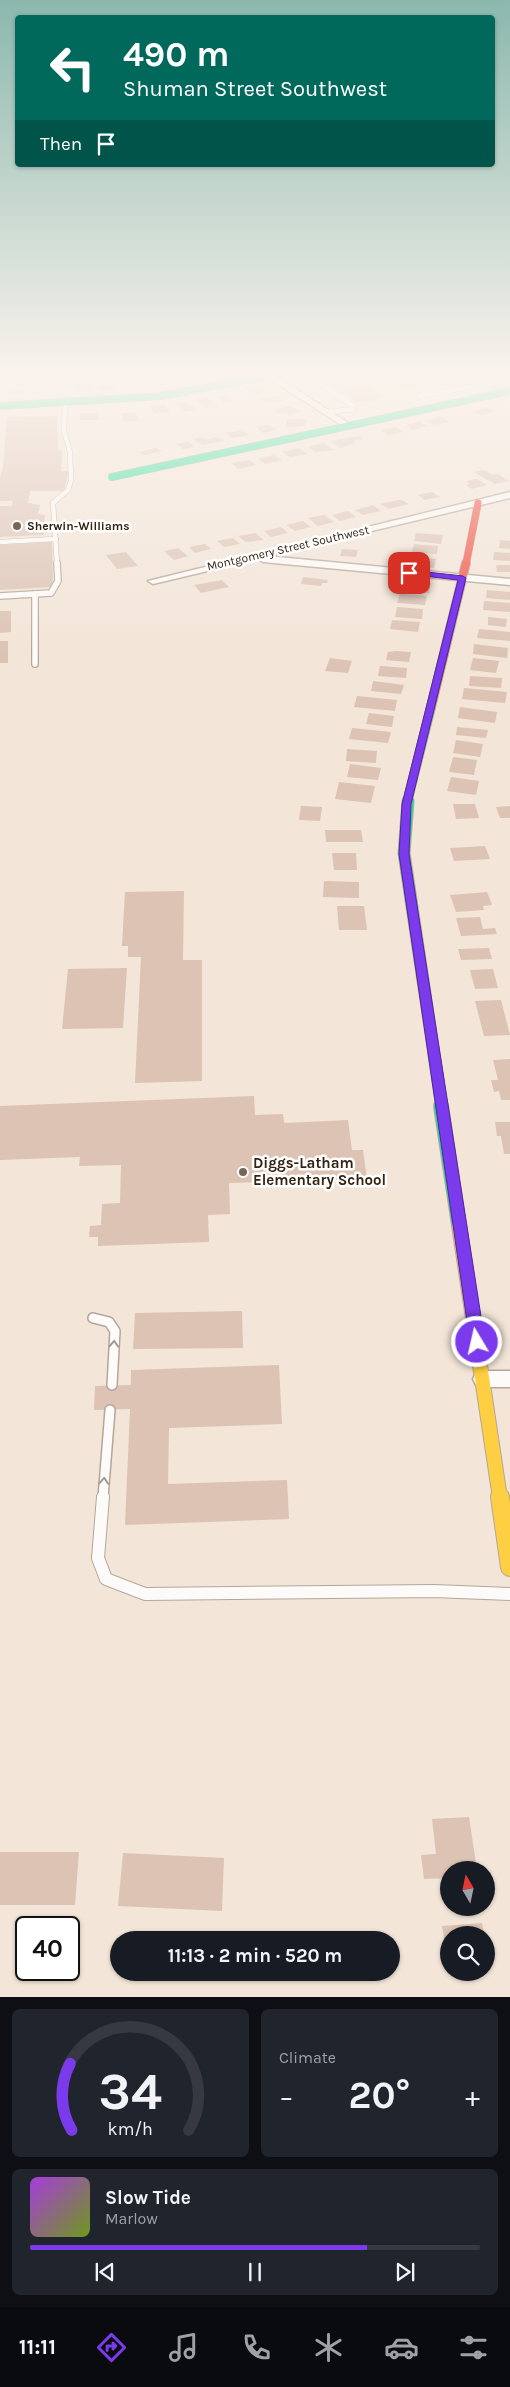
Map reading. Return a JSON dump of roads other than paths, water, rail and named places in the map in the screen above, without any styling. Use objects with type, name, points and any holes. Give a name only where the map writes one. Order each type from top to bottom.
[{"type":"street","points":[[112,477],[144,470]]},
{"type":"street","name":"Montgomery Street Southwest","points":[[154,581],[510,495]]},
{"type":"street","points":[[478,503],[463,578],[406,804],[404,854],[510,1567]]},
{"type":"street","points":[[251,557],[510,582]]},
{"type":"street","points":[[483,1379],[510,1379]]},
{"type":"lane","points":[[0,596],[51,593],[58,581],[53,503],[68,490],[71,470]]},
{"type":"lane","points":[[0,542],[56,539]]},
{"type":"lane","points":[[35,594],[35,664]]},
{"type":"lane","points":[[93,1318],[109,1322],[115,1331],[112,1386]]},
{"type":"lane","points":[[110,1410],[98,1558],[106,1579],[145,1594],[434,1591],[510,1594]]},
{"type":"place","name":"Sherwin-Williams","points":[[17,526]]},
{"type":"place","name":"Diggs-Latham Elementary School","points":[[243,1172]]}]
